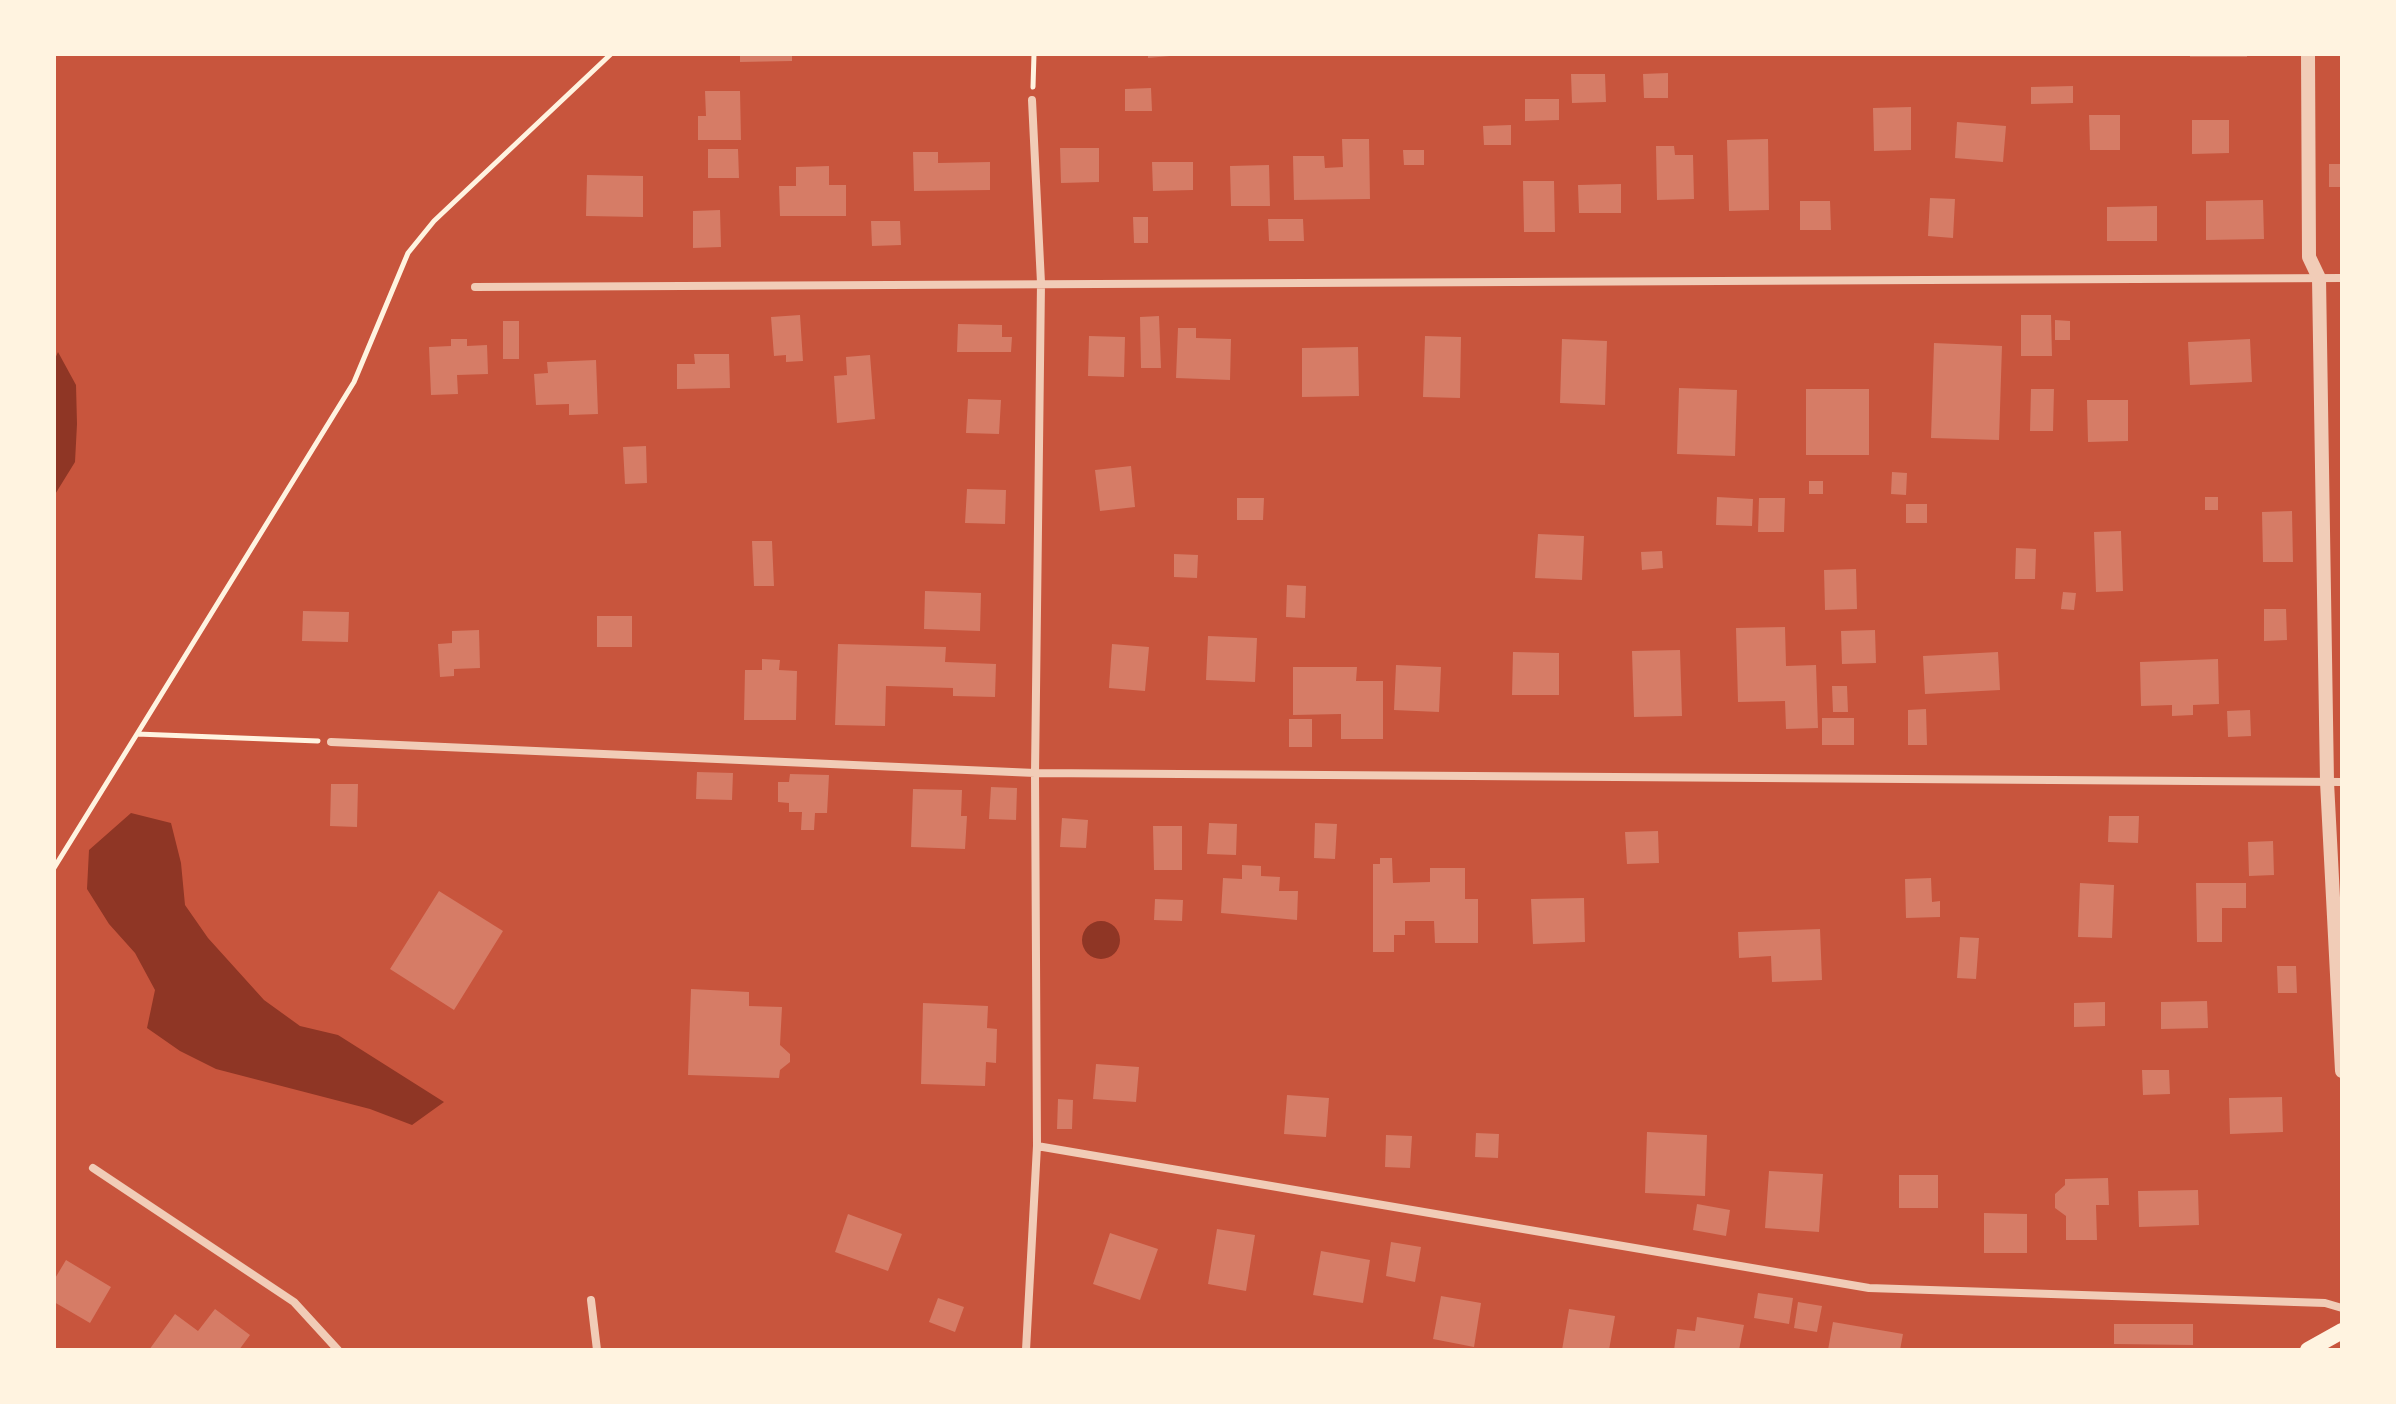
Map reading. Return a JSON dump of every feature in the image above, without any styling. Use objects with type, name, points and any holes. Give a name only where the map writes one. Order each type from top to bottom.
[{"type":"main road","points":[[2308,1350],[2342,1331]]},
{"type":"street","points":[[2308,54],[2309,257],[2319,278],[2342,1071]]},
{"type":"street","points":[[1026,1350],[1037,1146],[1035,773],[1041,283],[1032,100]]},
{"type":"street","points":[[475,287],[2342,278]]},
{"type":"street","points":[[331,742],[1035,773],[2334,782]]},
{"type":"street","points":[[1037,1146],[1869,1288],[2325,1303],[2342,1308]]},
{"type":"street","points":[[93,1168],[294,1302],[338,1350]]},
{"type":"street","points":[[591,1300],[597,1350]]},
{"type":"path","points":[[54,868],[354,382],[408,253],[434,221],[611,54]]},
{"type":"path","points":[[1032,100],[1034,54]]},
{"type":"path","points":[[137,734],[331,742]]},
{"type":"shaded area","points":[[58,352],[76,385],[77,424],[75,462],[54,496],[54,361]]},
{"type":"shaded area","points":[[131,813],[171,823],[181,863],[185,905],[208,938],[264,1000],[300,1026],[338,1035],[444,1102],[412,1125],[370,1109],[216,1069],[180,1051],[147,1028],[155,990],[135,953],[109,924],[87,889],[89,850]]},
{"type":"shaded area","points":[[1101,921],[1114,927],[1120,940],[1114,953],[1101,959],[1088,953],[1082,940],[1088,927]]},
{"type":"building","points":[[740,54],[792,54],[792,61],[740,62]]},
{"type":"building","points":[[1148,54],[1170,54],[1170,56],[1148,58]]},
{"type":"building","points":[[2190,54],[2247,54],[2247,57],[2190,57]]},
{"type":"building","points":[[1668,73],[1668,98],[1644,98],[1643,74]]},
{"type":"building","points":[[1571,74],[1605,74],[1606,102],[1572,103]]},
{"type":"building","points":[[2073,86],[2073,103],[2031,104],[2031,87]]},
{"type":"building","points":[[1151,88],[1152,111],[1125,111],[1125,89]]},
{"type":"building","points":[[705,91],[740,91],[741,140],[698,140],[698,116],[706,116]]},
{"type":"building","points":[[1525,99],[1559,99],[1559,120],[1525,121]]},
{"type":"building","points":[[1911,107],[1911,150],[1874,151],[1873,108]]},
{"type":"building","points":[[2089,115],[2120,115],[2120,150],[2090,150]]},
{"type":"building","points":[[2192,120],[2229,120],[2229,153],[2192,154]]},
{"type":"building","points":[[1957,122],[2006,126],[2003,162],[1955,158]]},
{"type":"building","points":[[1511,125],[1511,145],[1484,145],[1483,126]]},
{"type":"building","points":[[1342,139],[1369,139],[1370,199],[1294,200],[1293,156],[1324,156],[1325,168],[1343,167]]},
{"type":"building","points":[[1768,139],[1769,210],[1729,211],[1727,140]]},
{"type":"building","points":[[1656,146],[1674,146],[1675,155],[1693,155],[1694,199],[1657,200]]},
{"type":"building","points":[[1060,148],[1099,148],[1099,182],[1061,183]]},
{"type":"building","points":[[708,149],[738,149],[739,178],[708,178]]},
{"type":"building","points":[[1403,150],[1424,150],[1424,165],[1404,165]]},
{"type":"building","points":[[913,152],[938,152],[938,163],[990,162],[990,190],[914,191]]},
{"type":"building","points":[[1152,162],[1193,162],[1193,190],[1153,191]]},
{"type":"building","points":[[2329,164],[2342,164],[2342,187],[2329,187]]},
{"type":"building","points":[[1269,165],[1270,206],[1231,206],[1230,166]]},
{"type":"building","points":[[829,166],[829,185],[846,185],[846,216],[780,216],[779,186],[796,186],[796,167]]},
{"type":"building","points":[[587,175],[643,176],[643,217],[586,216]]},
{"type":"building","points":[[1523,181],[1554,181],[1555,232],[1524,232]]},
{"type":"building","points":[[1621,184],[1621,213],[1579,213],[1578,185]]},
{"type":"building","points":[[1930,198],[1955,199],[1953,238],[1928,236]]},
{"type":"building","points":[[2263,200],[2264,239],[2206,240],[2206,201]]},
{"type":"building","points":[[1800,201],[1830,201],[1831,230],[1800,230]]},
{"type":"building","points":[[2157,206],[2157,241],[2107,241],[2107,207]]},
{"type":"building","points":[[720,210],[721,247],[693,248],[693,211]]},
{"type":"building","points":[[1133,217],[1148,217],[1148,243],[1134,243]]},
{"type":"building","points":[[1268,219],[1303,219],[1304,241],[1269,241]]},
{"type":"building","points":[[871,221],[900,221],[901,245],[872,246]]},
{"type":"building","points":[[800,315],[803,361],[786,362],[786,355],[774,356],[771,317]]},
{"type":"building","points":[[2021,315],[2051,315],[2052,356],[2021,356]]},
{"type":"building","points":[[1159,316],[1161,368],[1141,368],[1140,317]]},
{"type":"building","points":[[2055,320],[2070,321],[2070,340],[2055,340]]},
{"type":"building","points":[[503,321],[519,321],[519,359],[503,359]]},
{"type":"building","points":[[958,324],[1002,325],[1002,337],[1012,337],[1011,352],[957,352]]},
{"type":"building","points":[[1178,328],[1196,328],[1196,338],[1231,339],[1230,380],[1176,378]]},
{"type":"building","points":[[1089,336],[1125,337],[1124,377],[1088,376]]},
{"type":"building","points":[[1425,336],[1461,337],[1460,398],[1423,397]]},
{"type":"building","points":[[451,339],[467,339],[467,346],[487,345],[488,374],[457,375],[458,394],[431,395],[429,347],[451,346]]},
{"type":"building","points":[[1562,339],[1607,341],[1605,405],[1560,403]]},
{"type":"building","points":[[2250,339],[2252,382],[2190,385],[2188,342]]},
{"type":"building","points":[[1934,343],[2002,346],[1999,440],[1931,438]]},
{"type":"building","points":[[1358,347],[1359,396],[1302,397],[1302,348]]},
{"type":"building","points":[[694,354],[729,354],[730,388],[677,389],[677,364],[695,364]]},
{"type":"building","points":[[870,355],[875,419],[837,423],[834,376],[847,375],[846,357]]},
{"type":"building","points":[[596,360],[598,414],[569,415],[569,404],[536,405],[534,374],[548,373],[547,362]]},
{"type":"building","points":[[1679,388],[1737,390],[1735,456],[1677,454]]},
{"type":"building","points":[[1806,389],[1869,389],[1869,455],[1806,455]]},
{"type":"building","points":[[2031,389],[2054,389],[2053,431],[2030,431]]},
{"type":"building","points":[[968,399],[1001,400],[999,434],[966,433]]},
{"type":"building","points":[[2087,400],[2128,400],[2128,441],[2088,442]]},
{"type":"building","points":[[646,446],[647,483],[625,484],[623,447]]},
{"type":"building","points":[[1131,466],[1135,507],[1100,511],[1095,470]]},
{"type":"building","points":[[1892,472],[1907,473],[1906,495],[1891,494]]},
{"type":"building","points":[[1809,481],[1823,481],[1823,494],[1809,494]]},
{"type":"building","points":[[967,489],[1006,490],[1005,524],[965,523]]},
{"type":"building","points":[[1717,497],[1753,499],[1752,526],[1716,525]]},
{"type":"building","points":[[2205,497],[2218,497],[2218,510],[2205,510]]},
{"type":"building","points":[[1237,498],[1264,498],[1263,520],[1237,520]]},
{"type":"building","points":[[1759,498],[1785,498],[1784,532],[1758,532]]},
{"type":"building","points":[[1906,504],[1927,504],[1927,523],[1906,523]]},
{"type":"building","points":[[2292,511],[2293,562],[2263,562],[2262,512]]},
{"type":"building","points":[[2121,531],[2123,591],[2096,592],[2094,532]]},
{"type":"building","points":[[1538,534],[1584,536],[1582,580],[1535,578]]},
{"type":"building","points":[[752,541],[772,541],[774,586],[754,586]]},
{"type":"building","points":[[2016,548],[2036,549],[2035,579],[2015,579]]},
{"type":"building","points":[[1662,551],[1663,568],[1642,570],[1641,552]]},
{"type":"building","points":[[1174,554],[1198,555],[1197,578],[1174,577]]},
{"type":"building","points":[[1856,569],[1857,609],[1825,610],[1824,570]]},
{"type":"building","points":[[1287,585],[1306,586],[1305,618],[1286,617]]},
{"type":"building","points":[[925,591],[981,593],[980,631],[924,629]]},
{"type":"building","points":[[2063,592],[2076,593],[2074,610],[2061,609]]},
{"type":"building","points":[[2264,609],[2286,609],[2287,640],[2264,641]]},
{"type":"building","points":[[303,611],[349,612],[348,642],[302,641]]},
{"type":"building","points":[[597,616],[632,616],[632,647],[597,647]]},
{"type":"building","points":[[1785,627],[1786,666],[1816,665],[1818,728],[1786,729],[1785,701],[1738,702],[1736,628]]},
{"type":"building","points":[[479,630],[480,668],[454,669],[454,676],[440,677],[438,644],[452,643],[452,631]]},
{"type":"building","points":[[1875,630],[1876,663],[1842,664],[1841,631]]},
{"type":"building","points":[[1208,636],[1257,638],[1255,682],[1206,680]]},
{"type":"building","points":[[838,644],[946,647],[945,662],[996,664],[995,697],[953,696],[953,688],[886,686],[885,726],[835,725]]},
{"type":"building","points":[[1112,644],[1149,647],[1145,691],[1109,688]]},
{"type":"building","points":[[1680,650],[1682,716],[1634,717],[1632,651]]},
{"type":"building","points":[[1513,652],[1559,653],[1559,695],[1512,695]]},
{"type":"building","points":[[1998,652],[2000,690],[1925,694],[1923,656]]},
{"type":"building","points":[[762,659],[780,660],[779,670],[797,671],[796,720],[744,720],[745,670],[762,670]]},
{"type":"building","points":[[2218,659],[2219,704],[2193,705],[2193,715],[2172,716],[2172,705],[2141,706],[2140,662]]},
{"type":"building","points":[[1396,665],[1441,667],[1439,712],[1394,710]]},
{"type":"building","points":[[1293,667],[1357,667],[1356,681],[1383,681],[1383,739],[1341,739],[1341,714],[1293,715]]},
{"type":"building","points":[[1832,686],[1847,686],[1848,712],[1833,712]]},
{"type":"building","points":[[1926,709],[1927,745],[1908,745],[1908,710]]},
{"type":"building","points":[[2250,710],[2251,736],[2228,737],[2227,711]]},
{"type":"building","points":[[1822,718],[1854,718],[1854,745],[1822,745]]},
{"type":"building","points":[[1289,719],[1312,719],[1312,747],[1289,747]]},
{"type":"building","points":[[697,772],[733,773],[732,800],[696,799]]},
{"type":"building","points":[[790,774],[829,775],[827,813],[815,813],[814,830],[801,830],[802,812],[789,812],[789,803],[778,802],[778,782],[789,782]]},
{"type":"building","points":[[331,784],[358,784],[357,827],[330,826]]},
{"type":"building","points":[[991,787],[1017,788],[1016,820],[989,819]]},
{"type":"building","points":[[913,789],[962,790],[961,816],[967,816],[965,849],[911,847]]},
{"type":"building","points":[[2109,816],[2139,816],[2138,843],[2108,842]]},
{"type":"building","points":[[1062,818],[1088,820],[1086,848],[1060,847]]},
{"type":"building","points":[[1209,823],[1237,824],[1236,855],[1207,854]]},
{"type":"building","points":[[1315,823],[1337,824],[1335,859],[1314,858]]},
{"type":"building","points":[[1153,826],[1182,826],[1182,870],[1154,870]]},
{"type":"building","points":[[1658,831],[1659,863],[1627,864],[1625,832]]},
{"type":"building","points":[[2273,841],[2274,875],[2249,876],[2248,842]]},
{"type":"building","points":[[1380,858],[1392,858],[1393,883],[1430,882],[1430,868],[1465,868],[1465,899],[1478,899],[1478,943],[1435,943],[1434,921],[1405,921],[1405,935],[1394,935],[1394,952],[1373,952],[1373,864],[1380,864]]},
{"type":"building","points":[[1242,865],[1261,866],[1261,876],[1280,877],[1279,891],[1298,891],[1297,920],[1221,913],[1223,878],[1242,879]]},
{"type":"building","points":[[1931,878],[1932,902],[1940,901],[1940,917],[1906,918],[1905,879]]},
{"type":"building","points":[[2080,883],[2114,885],[2112,938],[2078,937]]},
{"type":"building","points":[[2196,883],[2246,883],[2246,908],[2222,908],[2222,942],[2197,942]]},
{"type":"building","points":[[439,891],[503,931],[454,1010],[390,969]]},
{"type":"building","points":[[1584,898],[1585,942],[1533,944],[1531,899]]},
{"type":"building","points":[[1155,899],[1183,900],[1182,921],[1154,920]]},
{"type":"building","points":[[1820,929],[1822,980],[1772,982],[1771,956],[1739,958],[1738,932]]},
{"type":"building","points":[[1960,937],[1979,938],[1976,979],[1957,978]]},
{"type":"building","points":[[2277,966],[2296,966],[2297,993],[2278,993]]},
{"type":"building","points":[[691,989],[749,992],[749,1006],[782,1007],[780,1045],[790,1054],[790,1062],[780,1070],[779,1078],[688,1075]]},
{"type":"building","points":[[2207,1001],[2208,1028],[2161,1029],[2161,1002]]},
{"type":"building","points":[[2105,1002],[2105,1026],[2074,1027],[2074,1003]]},
{"type":"building","points":[[923,1003],[988,1006],[987,1028],[997,1029],[996,1063],[986,1062],[985,1086],[921,1084]]},
{"type":"building","points":[[1096,1064],[1139,1067],[1136,1102],[1093,1099]]},
{"type":"building","points":[[2142,1070],[2169,1070],[2170,1094],[2143,1095]]},
{"type":"building","points":[[1287,1095],[1329,1098],[1326,1137],[1284,1134]]},
{"type":"building","points":[[2282,1097],[2283,1132],[2230,1134],[2229,1098]]},
{"type":"building","points":[[1058,1099],[1073,1100],[1072,1129],[1057,1129]]},
{"type":"building","points":[[1647,1132],[1707,1135],[1705,1196],[1645,1193]]},
{"type":"building","points":[[1476,1133],[1499,1134],[1498,1158],[1475,1157]]},
{"type":"building","points":[[1386,1135],[1412,1136],[1410,1168],[1385,1167]]},
{"type":"building","points":[[1769,1171],[1823,1174],[1819,1232],[1765,1228]]},
{"type":"building","points":[[1899,1175],[1938,1175],[1938,1208],[1899,1208]]},
{"type":"building","points":[[2108,1178],[2109,1205],[2096,1205],[2097,1240],[2066,1240],[2066,1216],[2055,1208],[2055,1194],[2065,1185],[2065,1179]]},
{"type":"building","points":[[2198,1190],[2199,1225],[2139,1227],[2138,1191]]},
{"type":"building","points":[[1697,1204],[1730,1210],[1726,1236],[1693,1230]]},
{"type":"building","points":[[1984,1213],[2027,1214],[2027,1253],[1984,1253]]},
{"type":"building","points":[[848,1214],[902,1234],[888,1271],[835,1252]]},
{"type":"building","points":[[1217,1229],[1255,1235],[1246,1291],[1208,1284]]},
{"type":"building","points":[[1110,1233],[1158,1249],[1140,1300],[1093,1284]]},
{"type":"building","points":[[1391,1242],[1421,1247],[1415,1282],[1386,1276]]},
{"type":"building","points":[[1321,1251],[1370,1260],[1363,1303],[1313,1295]]},
{"type":"building","points":[[66,1260],[111,1287],[90,1323],[54,1302],[54,1280]]},
{"type":"building","points":[[1758,1293],[1793,1298],[1789,1324],[1754,1318]]},
{"type":"building","points":[[1441,1296],[1481,1303],[1474,1347],[1433,1339]]},
{"type":"building","points":[[938,1298],[964,1307],[955,1332],[929,1322]]},
{"type":"building","points":[[1798,1302],[1822,1306],[1817,1332],[1794,1328]]},
{"type":"building","points":[[215,1309],[250,1335],[239,1350],[149,1350],[175,1314],[198,1331]]},
{"type":"building","points":[[1569,1309],[1615,1316],[1609,1350],[1562,1350]]},
{"type":"building","points":[[1697,1317],[1744,1325],[1739,1350],[1674,1350],[1677,1329],[1695,1331]]},
{"type":"building","points":[[1833,1322],[1903,1334],[1900,1350],[1828,1350]]},
{"type":"building","points":[[2114,1324],[2193,1324],[2193,1345],[2114,1344]]}]
